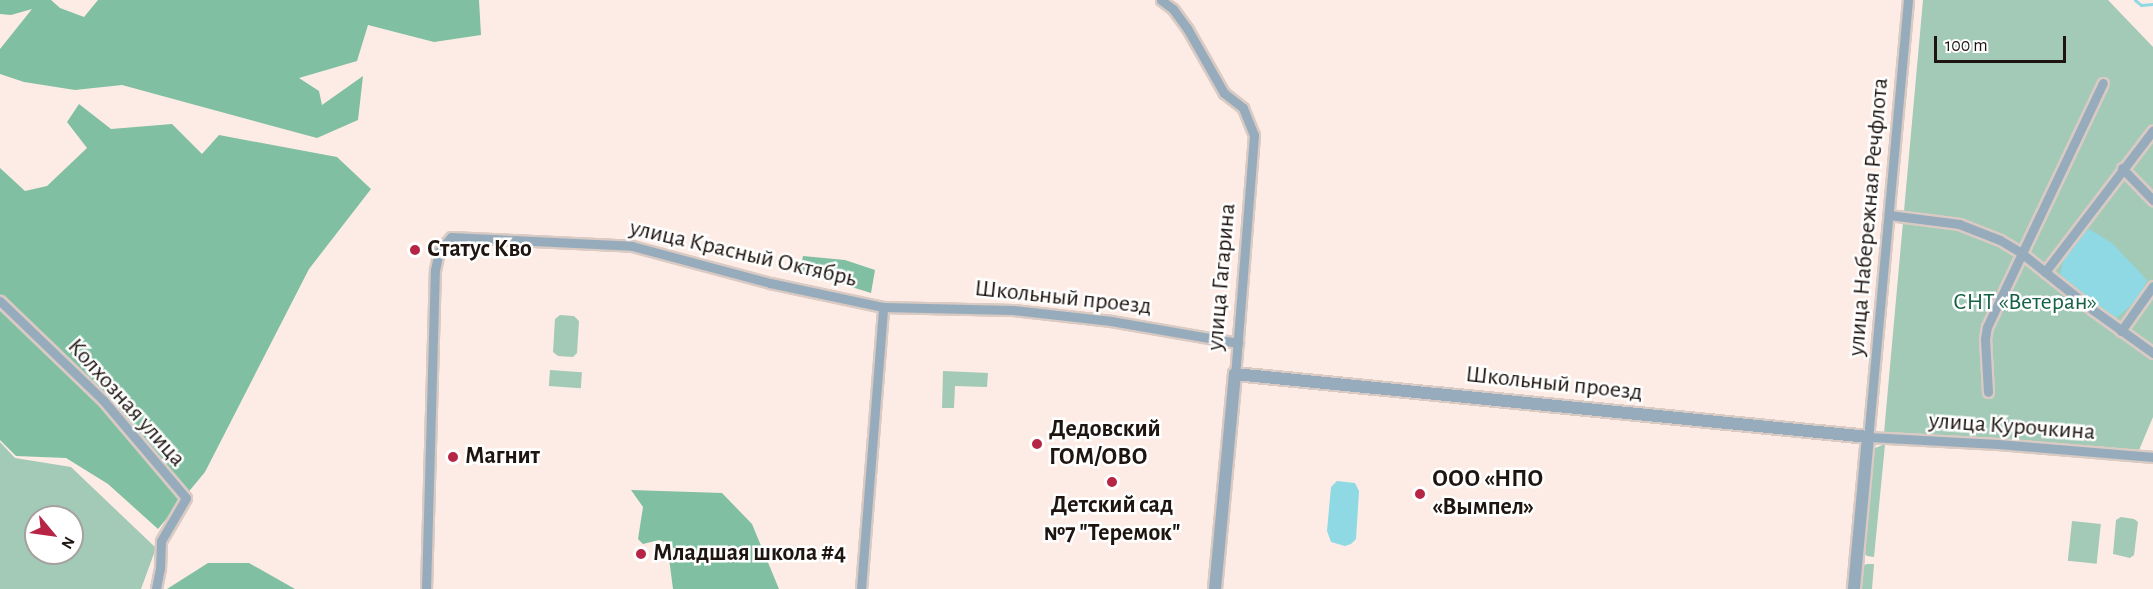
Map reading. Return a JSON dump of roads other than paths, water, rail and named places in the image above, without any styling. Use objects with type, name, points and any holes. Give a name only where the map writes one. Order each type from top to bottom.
[{"type":"street","name":"улица Гагарина","points":[[1161,0],[1173,9],[1187,28],[1224,93],[1243,108],[1254,135],[1215,589]]},
{"type":"street","name":"улица Набережная Речфлота","points":[[1868,437],[1908,0]]},
{"type":"street","points":[[1988,392],[1985,339],[1987,327],[2020,252],[2103,83]]},
{"type":"street","points":[[2045,272],[2153,130]]},
{"type":"street","points":[[2122,168],[2153,200]]},
{"type":"street","points":[[1889,215],[1959,224],[1978,230],[2020,252],[2121,331],[2153,353]]},
{"type":"street","name":"улица Красный Октябрь","points":[[426,589],[435,270],[439,251],[451,237],[632,246],[770,283],[884,307],[861,589]]},
{"type":"street","points":[[2121,331],[2153,286]]},
{"type":"street","name":"Колхозная улица","points":[[0,301],[103,400],[186,498],[161,541],[160,568],[156,589]]},
{"type":"street","name":"Школьный проезд","points":[[884,307],[1013,310],[1111,321],[1238,342]]},
{"type":"street","name":"Школьный проезд","points":[[1235,374],[1868,437]]},
{"type":"street","points":[[1854,589],[1868,437]]},
{"type":"street","name":"улица Курочкина","points":[[1868,437],[1998,444],[2153,457]]},
{"type":"water","points":[[2089,229],[2112,243],[2147,280],[2140,297],[2119,316],[2113,318],[2060,274],[2064,258],[2077,239]]},
{"type":"water","points":[[1337,481],[1355,483],[1359,491],[1356,539],[1345,546],[1331,542],[1327,531],[1331,487]]},
{"type":"waterway","points":[[2135,0],[2141,5],[2153,4]]},
{"type":"place","name":"Статус Кво","points":[[415,250]]},
{"type":"place","name":"Дедовский ГОМ/ОВО","points":[[1037,444]]},
{"type":"place","name":"Магнит","points":[[453,457]]},
{"type":"place","name":"Детский сад №7 \"Теремок\"","points":[[1112,482]]},
{"type":"place","name":"ООО «НПО «Вымпел»","points":[[1420,494]]},
{"type":"place","name":"Младшая школа #4","points":[[641,554]]},
{"type":"park label","name":"СНТ «Ветеран»","points":[[2025,303]]}]
